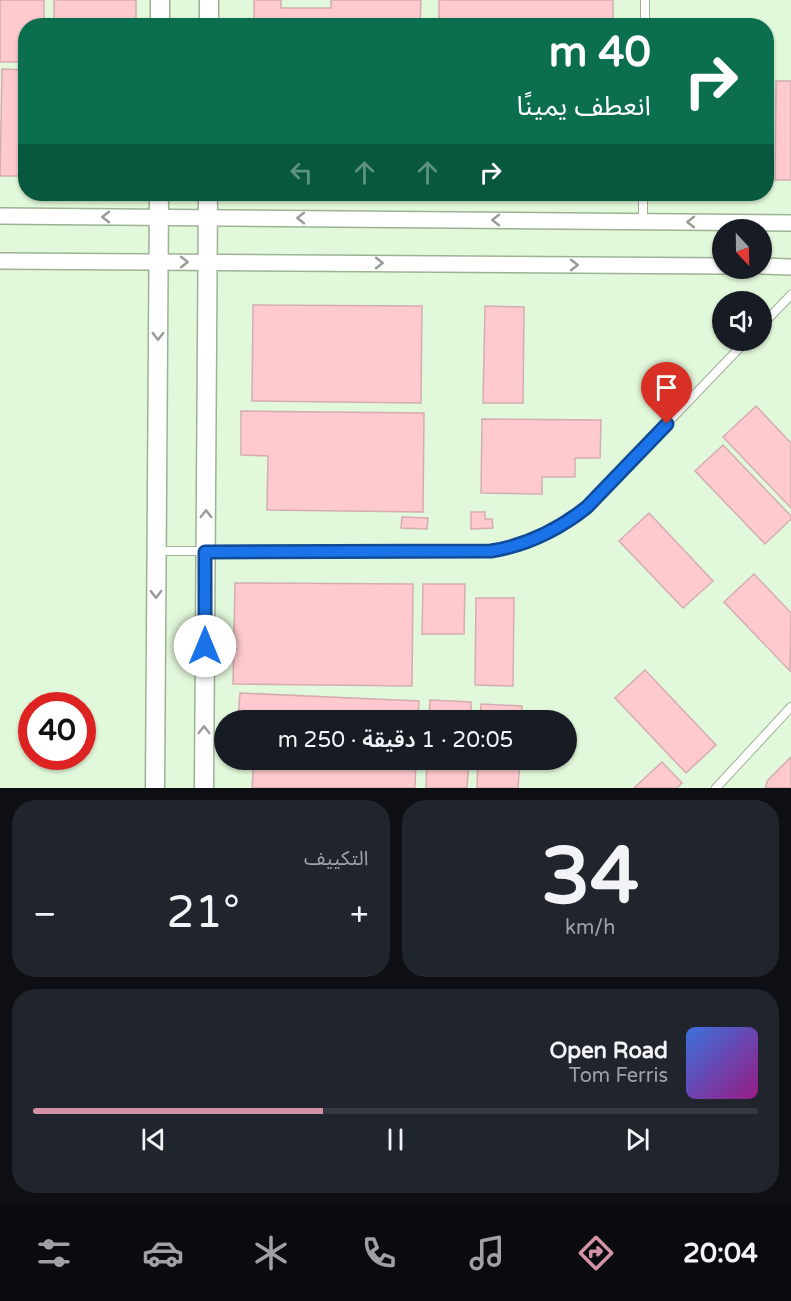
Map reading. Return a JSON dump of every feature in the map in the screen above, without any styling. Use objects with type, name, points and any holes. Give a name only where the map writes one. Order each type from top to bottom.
[{"type":"street","points":[[160,0],[160,18]]},
{"type":"street","points":[[209,0],[209,18]]},
{"type":"street","points":[[155,788],[159,201]]},
{"type":"street","points":[[204,788],[207,201]]},
{"type":"street","points":[[0,216],[791,223]]},
{"type":"street","points":[[0,261],[712,266]]},
{"type":"street","points":[[772,266],[791,267]]},
{"type":"lane","points":[[645,0],[645,18]]},
{"type":"lane","points":[[643,201],[643,221]]},
{"type":"lane","points":[[772,315],[791,295]]},
{"type":"lane","points":[[156,551],[491,551],[526,543],[558,528],[587,507],[736,351]]},
{"type":"lane","points":[[716,788],[791,707]]},
{"type":"building","points":[[0,0],[44,0],[44,18],[18,18],[18,62],[0,62]]},
{"type":"building","points":[[54,0],[136,0],[136,18],[54,18]]},
{"type":"building","points":[[254,0],[281,0],[281,8],[331,8],[331,0],[421,0],[420,18],[254,18]]},
{"type":"building","points":[[439,0],[613,0],[613,18],[439,18]]},
{"type":"building","points":[[2,69],[18,70],[18,176],[0,176]]},
{"type":"building","points":[[776,81],[791,81],[791,180],[775,180]]},
{"type":"building","points":[[253,305],[422,306],[421,403],[252,401]]},
{"type":"building","points":[[485,306],[524,307],[523,403],[483,403]]},
{"type":"building","points":[[756,406],[791,443],[791,508],[723,437]]},
{"type":"building","points":[[241,411],[424,413],[423,512],[267,510],[268,456],[241,455]]},
{"type":"building","points":[[482,419],[601,420],[600,458],[575,458],[575,477],[542,477],[542,494],[481,493]]},
{"type":"building","points":[[723,445],[791,516],[791,519],[765,544],[695,471]]},
{"type":"building","points":[[471,512],[485,512],[485,519],[492,519],[493,528],[471,529]]},
{"type":"building","points":[[649,513],[713,581],[683,608],[619,541]]},
{"type":"building","points":[[402,517],[428,518],[427,529],[401,528]]},
{"type":"building","points":[[754,574],[791,613],[790,671],[724,602]]},
{"type":"building","points":[[235,583],[413,584],[412,686],[233,684]]},
{"type":"building","points":[[423,584],[465,584],[464,634],[422,634]]},
{"type":"building","points":[[476,598],[514,598],[513,686],[475,685]]},
{"type":"building","points":[[645,670],[716,745],[686,773],[615,698]]},
{"type":"building","points":[[240,693],[419,701],[419,710],[239,710]]},
{"type":"building","points":[[430,700],[471,702],[471,710],[430,710]]},
{"type":"building","points":[[481,704],[522,706],[522,710],[481,710]]},
{"type":"building","points":[[791,757],[791,788],[765,788],[768,780]]},
{"type":"building","points":[[662,762],[682,783],[677,788],[634,788]]},
{"type":"building","points":[[253,770],[416,770],[415,788],[252,788]]},
{"type":"building","points":[[427,770],[468,770],[467,788],[426,788]]},
{"type":"building","points":[[478,770],[519,770],[518,788],[477,788]]},
{"type":"route","points":[[205,646],[205,552],[491,551],[508,548],[542,536],[573,518],[587,507],[667,424]]}]
